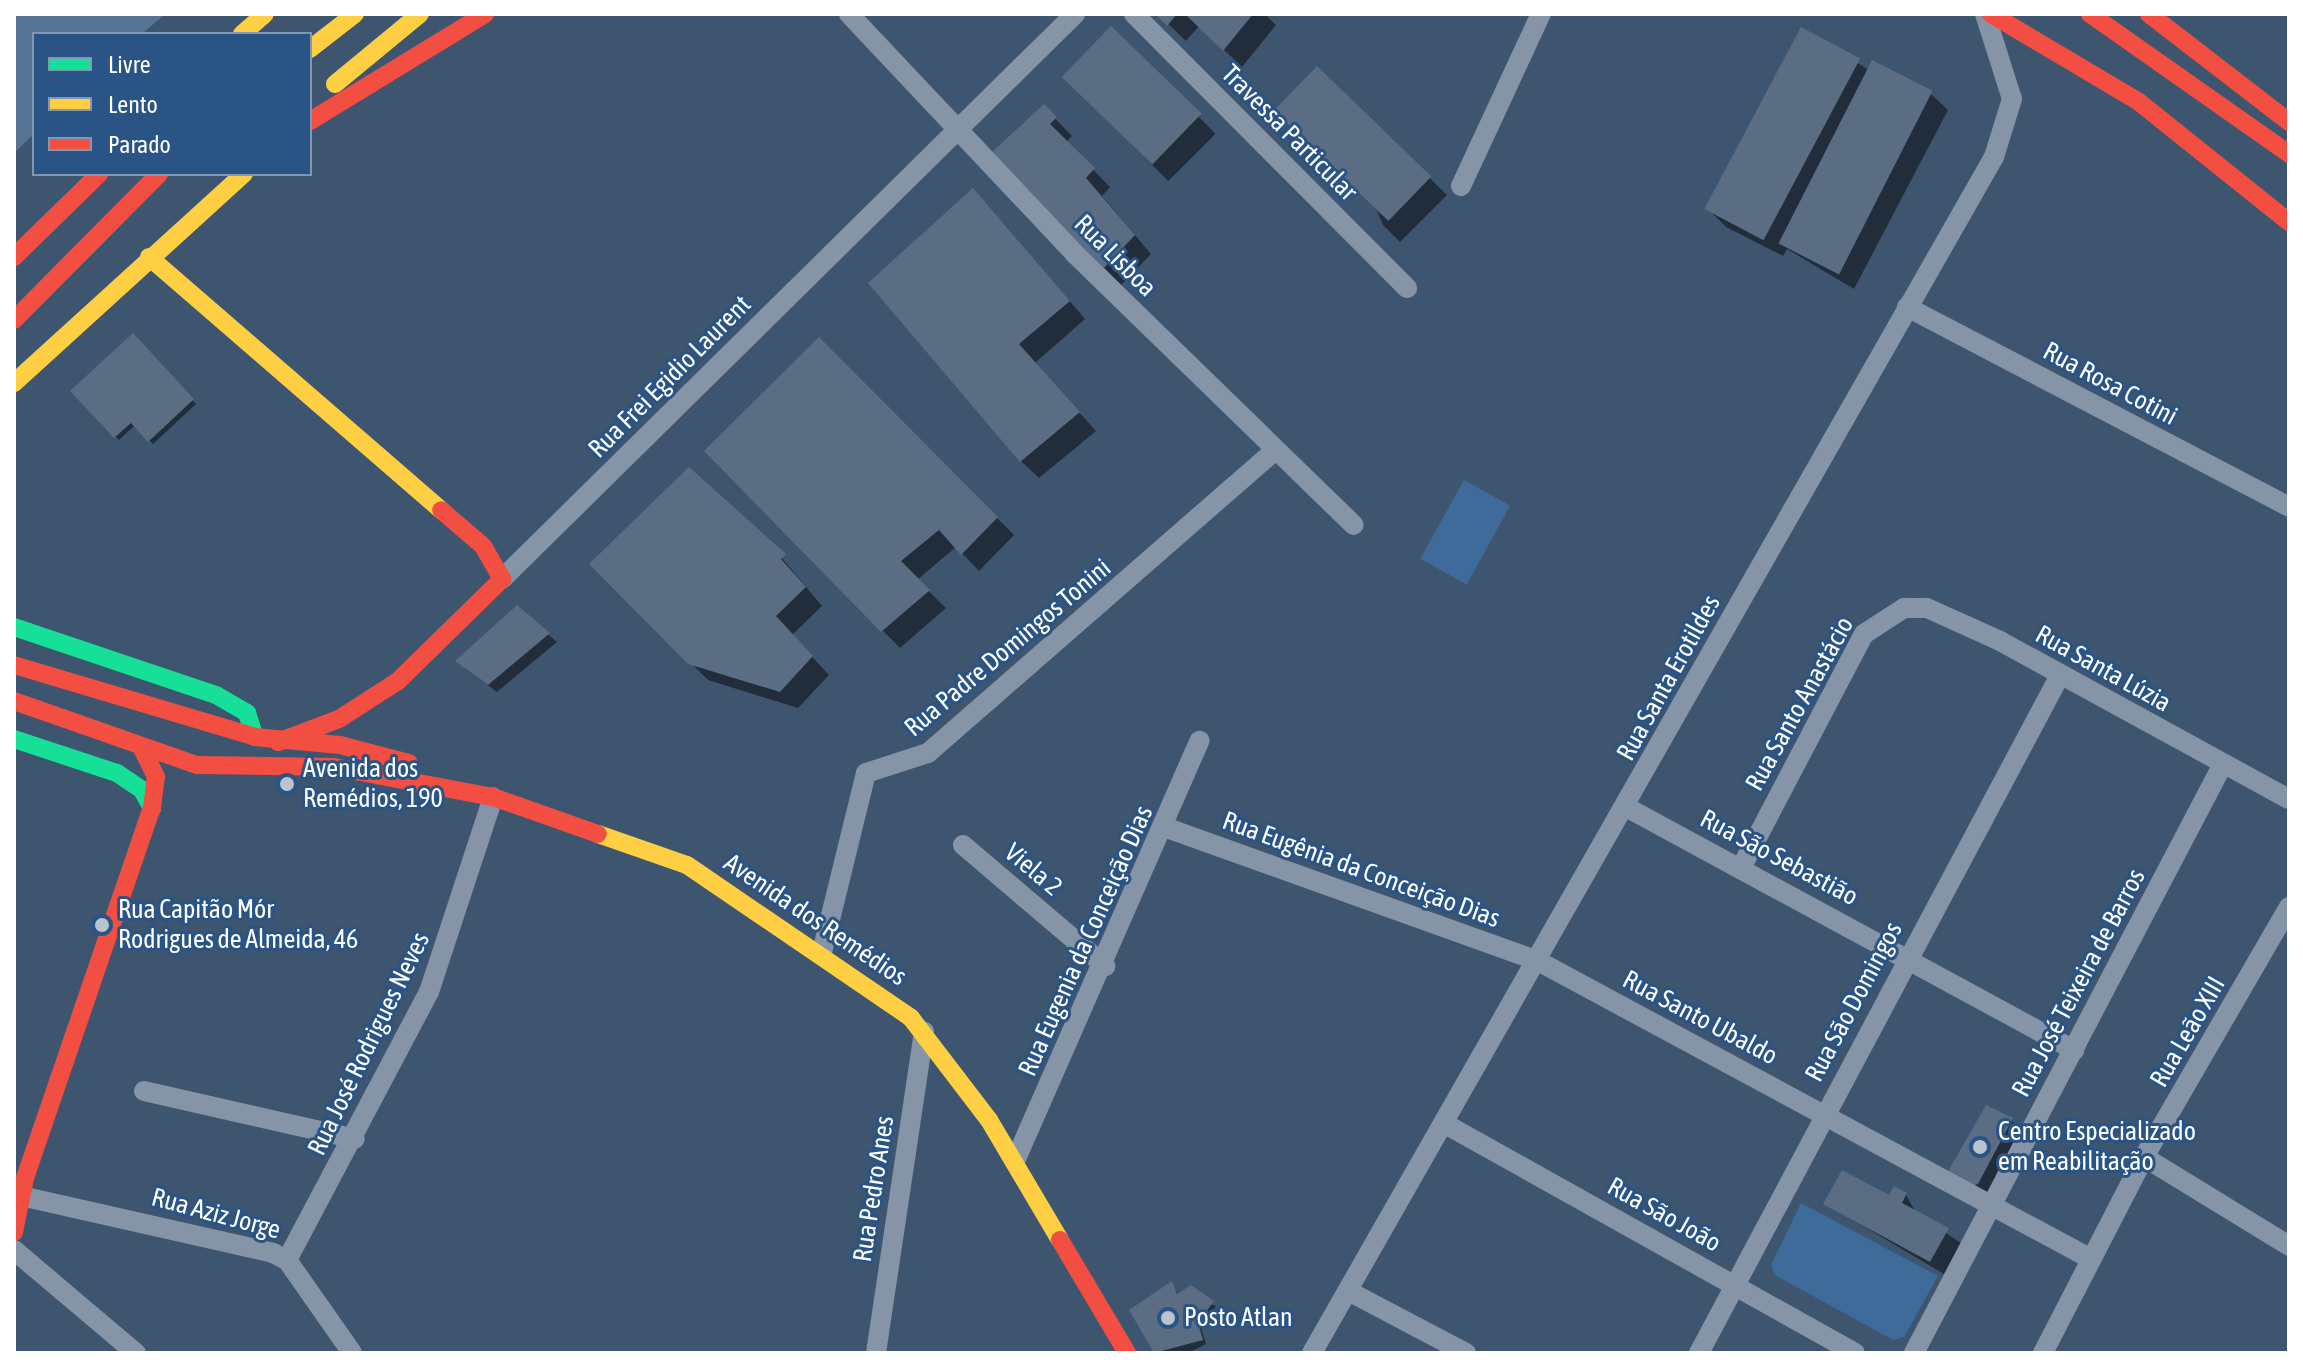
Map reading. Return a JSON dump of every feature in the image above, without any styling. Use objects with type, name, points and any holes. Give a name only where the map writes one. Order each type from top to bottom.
[{"type":"main road","points":[[244,32],[265,14]]},
{"type":"main road","points":[[312,47],[355,14]]},
{"type":"main road","points":[[312,110],[420,14]]},
{"type":"main road","points":[[312,120],[485,14]]},
{"type":"main road","points":[[1991,14],[2139,102],[2289,222]]},
{"type":"main road","points":[[2090,14],[2289,154]]},
{"type":"main road","points":[[2149,14],[2266,101],[2289,122]]},
{"type":"main road","points":[[14,257],[97,176]]},
{"type":"main road","points":[[14,320],[157,176]]},
{"type":"main road","points":[[14,383],[149,257],[242,176]]},
{"type":"main road","points":[[149,257],[483,546],[502,579]]},
{"type":"main road","name":"Rua Frei Egidio Laurent","points":[[278,742],[339,719],[398,681],[502,579]]},
{"type":"main road","points":[[14,627],[216,695],[247,713],[255,737]]},
{"type":"main road","name":"Avenida dos Remédios","points":[[14,665],[255,737],[278,742],[340,745],[472,780],[493,797]]},
{"type":"main road","name":"Avenida dos Remédios","points":[[14,701],[142,748],[225,769],[334,767],[493,797],[687,865],[822,952],[924,1032],[1015,1161],[1127,1353]]},
{"type":"main road","points":[[14,739],[117,773],[142,790],[152,808]]},
{"type":"main road","points":[[14,1232],[20,1182],[152,808],[156,777],[142,748]]},
{"type":"street","name":"Rua Lisboa","points":[[849,14],[1275,450],[1354,525]]},
{"type":"street","name":"Rua Frei Egidio Laurent","points":[[502,579],[961,132],[1075,14]]},
{"type":"street","name":"Travessa Particular","points":[[1134,14],[1407,288]]},
{"type":"street","points":[[1461,186],[1541,14]]},
{"type":"street","name":"Rua Santa Erotildes","points":[[1312,1353],[1352,1293],[2007,126],[2008,70],[1984,14]]},
{"type":"street","name":"Rua Rosa Cotini","points":[[1907,307],[2289,507]]},
{"type":"street","name":"Rua Padre Domingos Tonini","points":[[822,952],[866,773],[928,753],[1275,450]]},
{"type":"street","name":"Rua Santa Lúzia","points":[[1887,615],[1927,608],[1949,616],[2289,799]]},
{"type":"street","name":"Rua Santo Anastácio","points":[[1742,866],[1864,634],[1887,615]]},
{"type":"street","name":"Rua São Domingos","points":[[1699,1353],[1906,957],[2059,677]]},
{"type":"street","name":"Rua Eugenia da Conceição Dias","points":[[1015,1161],[1167,828],[1199,741]]},
{"type":"street","name":"Rua José Teixeira de Barros","points":[[1914,1353],[2223,764]]},
{"type":"street","name":"Rua José Rodrigues Neves","points":[[287,1260],[355,1139],[429,992],[493,797]]},
{"type":"street","name":"Rua São Sebastião","points":[[1626,807],[1742,866],[2074,1050]]},
{"type":"street","name":"Rua Eugênia da Conceição Dias","points":[[1167,828],[1538,961]]},
{"type":"street","name":"Viela 2","points":[[963,845],[1105,966]]},
{"type":"street","name":"Rua Leão XIII","points":[[2043,1353],[2144,1157],[2289,907]]},
{"type":"street","name":"Rua Santo Ubaldo","points":[[1538,961],[2091,1259]]},
{"type":"street","name":"Rua Pedro Anes","points":[[876,1353],[924,1032]]},
{"type":"street","points":[[144,1091],[355,1139]]},
{"type":"street","name":"Rua São João","points":[[1447,1125],[1855,1353]]},
{"type":"street","points":[[2144,1157],[2289,1246]]},
{"type":"street","name":"Rua Aziz Jorge","points":[[20,1182],[255,1246],[287,1260],[352,1353]]},
{"type":"street","points":[[14,1250],[136,1353]]},
{"type":"street","points":[[1352,1293],[1466,1353]]},
{"type":"shaded area","points":[[14,14],[165,14],[144,32],[32,32],[32,136],[14,153]]},
{"type":"shaded area","points":[[1464,480],[1510,506],[1467,584],[1420,559]]},
{"type":"shaded area","points":[[1801,1203],[1938,1276],[1904,1337],[1893,1340],[1775,1275],[1771,1265]]},
{"type":"building","points":[[1155,14],[1177,14],[1167,26]]},
{"type":"building","points":[[1185,14],[1253,14],[1223,51]]},
{"type":"building","points":[[1111,26],[1202,114],[1152,165],[1062,77]]},
{"type":"building","points":[[1801,27],[1860,58],[1763,240],[1704,209]]},
{"type":"building","points":[[1872,60],[1933,91],[1839,274],[1778,244]]},
{"type":"building","points":[[1317,66],[1431,176],[1388,221],[1274,111]]},
{"type":"building","points":[[1044,104],[1057,117],[1050,124],[1095,168],[1086,178],[1135,235],[1103,269],[991,153]]},
{"type":"building","points":[[973,188],[1070,301],[1019,344],[1080,412],[1020,462],[868,283]]},
{"type":"building","points":[[133,333],[194,399],[148,442],[131,423],[114,438],[70,391]]},
{"type":"building","points":[[819,337],[998,517],[961,555],[939,530],[901,561],[930,590],[881,632],[704,451]]},
{"type":"building","points":[[689,467],[786,554],[781,559],[806,587],[776,616],[813,656],[780,692],[688,664],[589,564]]},
{"type":"building","points":[[517,605],[550,633],[488,685],[455,661]]},
{"type":"building","name":"Centro Especializado em Reabilitação","points":[[1986,1105],[2013,1118],[1978,1184],[1970,1187],[1946,1175]]},
{"type":"building","points":[[1842,1170],[1889,1195],[1894,1186],[1907,1193],[1902,1203],[1949,1228],[1930,1262],[1823,1204]]},
{"type":"building","name":"Posto Atlan","points":[[1172,1281],[1177,1294],[1191,1285],[1214,1301],[1198,1323],[1203,1340],[1154,1353],[1129,1310]]},
{"type":"traffic: fast","points":[[14,627],[216,695],[247,713],[255,737]]},
{"type":"traffic: fast","points":[[14,739],[117,773],[142,790],[152,808]]},
{"type":"traffic: slow","points":[[244,32],[265,14]]},
{"type":"traffic: slow","points":[[312,47],[355,14]]},
{"type":"traffic: slow","points":[[335,84],[420,14]]},
{"type":"traffic: slow","points":[[14,383],[242,176]]},
{"type":"traffic: slow","points":[[149,257],[441,510]]},
{"type":"traffic: slow","points":[[598,834],[687,865],[911,1018],[989,1120],[1060,1240]]},
{"type":"traffic: jam","points":[[312,120],[485,14]]},
{"type":"traffic: jam","points":[[1991,14],[2139,102],[2289,222]]},
{"type":"traffic: jam","points":[[2090,14],[2289,154]]},
{"type":"traffic: jam","points":[[2149,14],[2289,122]]},
{"type":"traffic: jam","points":[[14,257],[97,176]]},
{"type":"traffic: jam","points":[[14,320],[157,176]]},
{"type":"traffic: jam","points":[[278,742],[339,719],[398,681],[502,579],[483,546],[441,510]]},
{"type":"traffic: jam","points":[[14,665],[255,737],[340,745],[409,763]]},
{"type":"traffic: jam","points":[[14,701],[197,765],[334,767],[493,797],[598,834]]},
{"type":"traffic: jam","points":[[14,1232],[25,1178],[152,808],[156,777],[142,748]]},
{"type":"traffic: jam","points":[[1060,1240],[1127,1353]]},
{"type":"place","name":"Avenida dos Remédios, 190","points":[[287,784]]},
{"type":"place","name":"Rua Capitão Mór Rodrigues de Almeida, 46","points":[[102,925]]},
{"type":"place","name":"Centro Especializado em Reabilitação","points":[[1980,1147]]},
{"type":"place","name":"Posto Atlan","points":[[1168,1318]]}]
